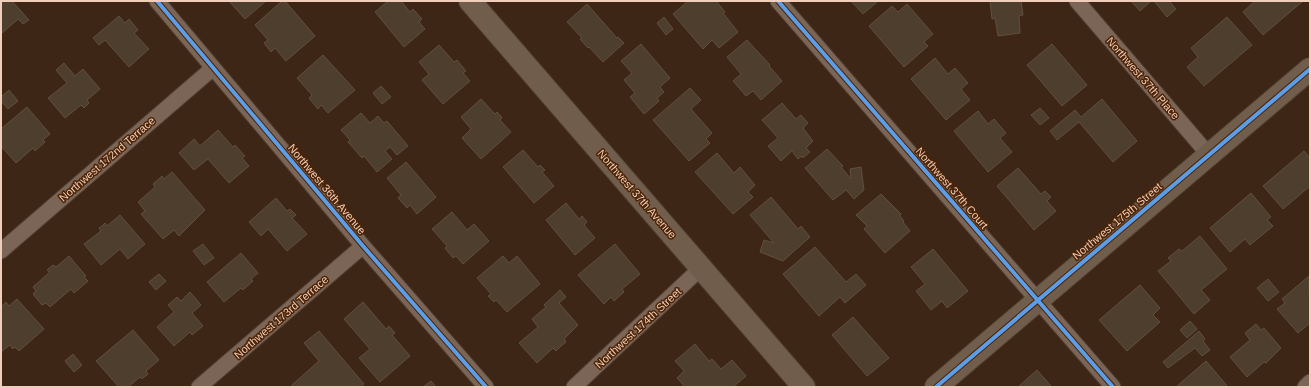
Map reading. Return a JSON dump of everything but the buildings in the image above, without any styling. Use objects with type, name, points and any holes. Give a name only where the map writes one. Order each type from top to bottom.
[{"type":"main road","name":"Northwest 37th Avenue","points":[[470,1],[804,387]]},
{"type":"main road","name":"Northwest 175th Street","points":[[936,387],[1310,69]]},
{"type":"street","name":"Northwest 36th Avenue","points":[[157,1],[363,246],[486,387]]},
{"type":"street","name":"Northwest 37th Court","points":[[778,1],[1113,387]]},
{"type":"street","name":"Northwest 37th Place","points":[[1077,1],[1209,155]]},
{"type":"street","name":"Northwest 172nd Terrace","points":[[1,251],[213,68]]},
{"type":"street","name":"Northwest 173rd Terrace","points":[[199,387],[363,246]]},
{"type":"street","name":"Northwest 174th Street","points":[[574,387],[701,268]]},
{"type":"street","points":[[1305,387],[1310,382]]},
{"type":"cycle path","points":[[157,1],[363,246],[486,387]]},
{"type":"cycle path","points":[[778,1],[1113,387]]},
{"type":"cycle path","points":[[936,387],[1310,69]]}]
